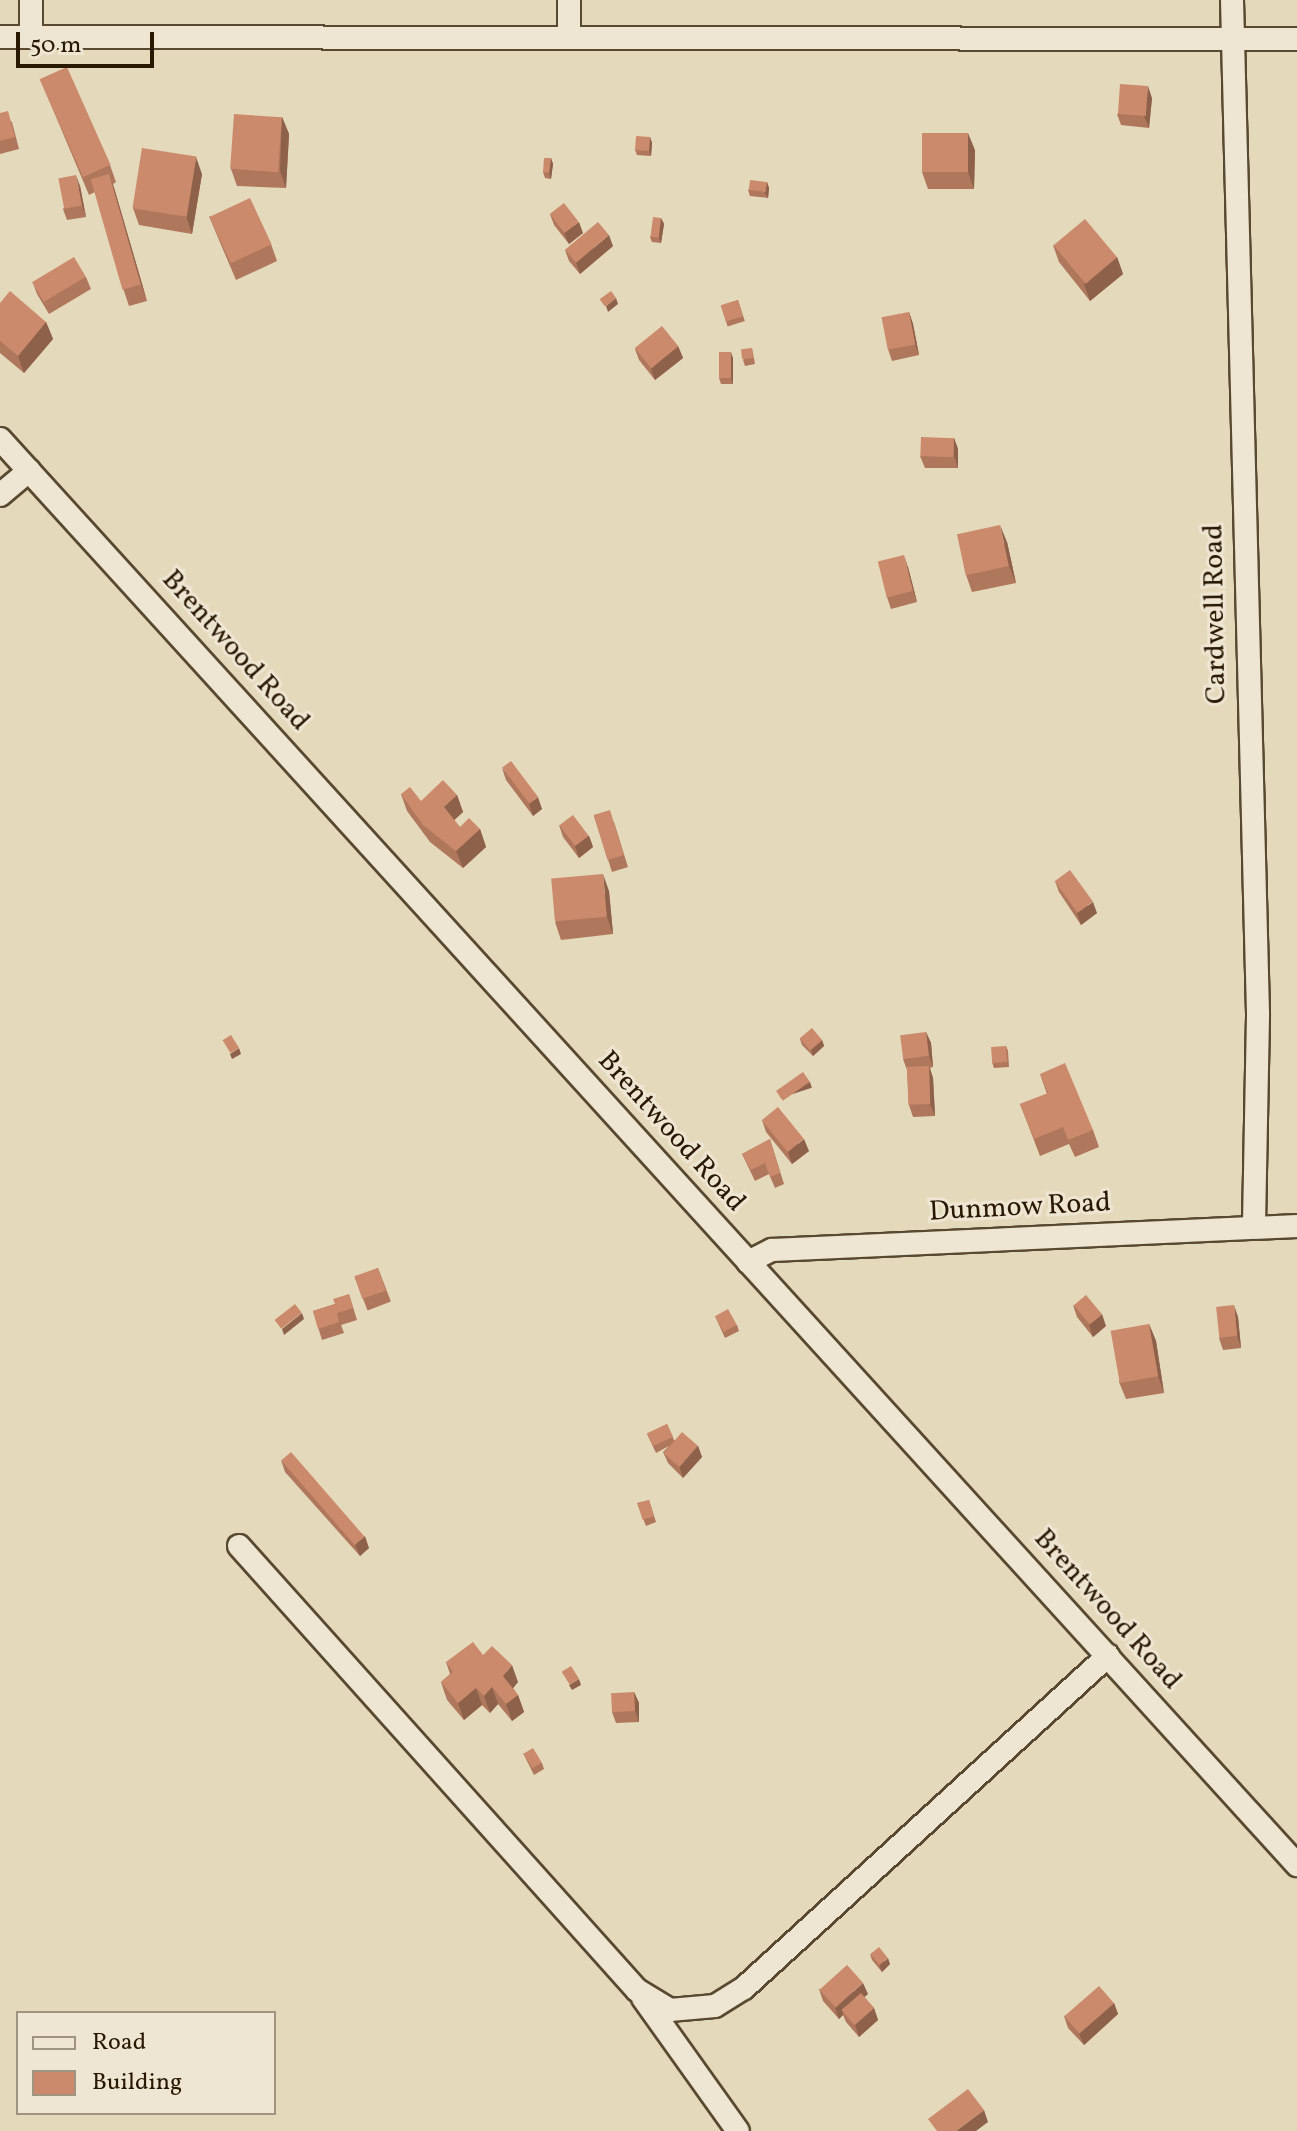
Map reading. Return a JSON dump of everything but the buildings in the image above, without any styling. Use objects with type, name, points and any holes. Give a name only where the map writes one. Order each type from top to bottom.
[{"type":"street","points":[[31,0],[31,36]]},
{"type":"street","points":[[569,0],[569,38]]},
{"type":"street","name":"Cardwell Road","points":[[1232,0],[1258,1016],[1254,1226]]},
{"type":"street","points":[[0,37],[1297,39]]},
{"type":"street","name":"Brentwood Road","points":[[0,439],[1297,1865]]},
{"type":"street","points":[[0,495],[29,471]]},
{"type":"street","name":"Dunmow Road","points":[[748,1262],[772,1250],[1297,1226]]},
{"type":"street","points":[[239,1546],[637,1990],[738,2131]]},
{"type":"street","points":[[637,1990],[670,2010],[695,2011],[731,1997],[1108,1656]]}]
